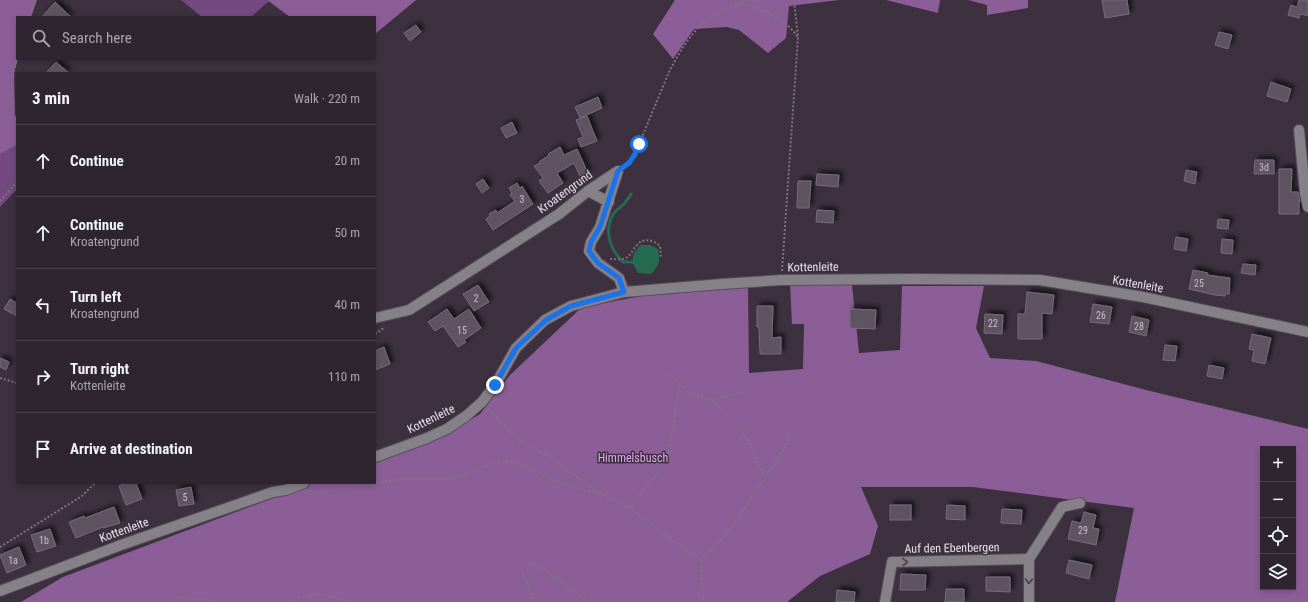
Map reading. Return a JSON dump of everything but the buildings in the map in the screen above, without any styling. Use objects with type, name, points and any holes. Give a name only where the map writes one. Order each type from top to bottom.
[{"type":"street","points":[[1299,130],[1305,193],[1308,207]]},
{"type":"street","name":"Kroatengrund","points":[[376,318],[409,310],[559,214],[588,191],[618,171]]},
{"type":"street","points":[[618,171],[600,227],[591,242],[589,251],[598,263],[619,278],[624,292]]},
{"type":"street","points":[[588,191],[609,202]]},
{"type":"street","name":"Kottenleite","points":[[376,457],[447,429],[466,416],[482,402],[495,385],[516,348],[546,320],[571,306],[624,292],[781,280],[1040,280],[1143,298],[1308,332]]},
{"type":"street","name":"Kottenleite","points":[[0,591],[121,545],[274,492],[304,488]]},
{"type":"street","points":[[1029,602],[1029,559],[1062,507],[1080,503]]},
{"type":"street","name":"Auf den Ebenbergen","points":[[886,602],[892,562],[1029,559]]},
{"type":"path","points":[[30,16],[35,0]]},
{"type":"path","points":[[276,0],[284,7]]},
{"type":"path","points":[[618,171],[629,163],[635,154],[669,72],[692,34],[701,25],[715,15],[742,3],[745,0]]},
{"type":"path","points":[[781,280],[798,37],[794,0]]},
{"type":"path","points":[[742,3],[756,7],[771,14],[791,28],[798,37]]},
{"type":"path","points":[[16,60],[13,72],[13,102],[14,116],[16,118]]},
{"type":"path","points":[[0,201],[16,183]]},
{"type":"path","points":[[618,259],[627,257],[638,244],[646,240],[654,241],[660,246],[661,257]]},
{"type":"path","points":[[666,372],[690,394],[711,400],[739,426],[764,476]]},
{"type":"path","points":[[0,378],[16,383]]},
{"type":"path","points":[[629,508],[668,459],[679,385]]},
{"type":"path","points":[[711,400],[747,392]]},
{"type":"path","points":[[482,402],[499,421],[520,440],[549,456],[580,480],[629,508],[702,561]]},
{"type":"path","points":[[704,602],[702,561],[732,528],[764,476],[787,444],[789,435]]},
{"type":"path","points":[[376,483],[402,479],[450,479],[494,463],[514,461],[565,485],[605,495]]},
{"type":"path","points":[[0,547],[82,496],[94,484]]},
{"type":"path","points":[[304,488],[310,494],[372,484]]},
{"type":"path","points":[[530,563],[546,571],[588,602]]},
{"type":"path","points":[[522,571],[535,602]]},
{"type":"path","points":[[291,602],[300,598],[320,594],[350,602]]},
{"type":"path","points":[[173,602],[177,598],[206,599],[216,602]]},
{"type":"path","points":[[299,602],[300,598]]},
{"type":"shaded area","points":[[181,0],[269,1],[252,16],[201,16]]},
{"type":"shaded area","points":[[16,146],[16,190],[0,207],[0,154]]},
{"type":"shaded area","points":[[640,245],[650,245],[658,249],[659,263],[651,274],[638,273],[632,262],[634,253]]},
{"type":"green space","points":[[0,0],[37,0],[31,16],[16,16],[16,60],[18,60],[14,72],[16,146],[0,154]]},
{"type":"green space","points":[[267,0],[416,0],[376,33],[376,16],[289,16]]},
{"type":"green space","points":[[675,0],[839,0],[789,6],[786,38],[768,53],[739,30],[727,27],[694,29],[673,59],[653,34]]},
{"type":"green space","points":[[886,0],[940,0],[938,13]]},
{"type":"green space","points":[[968,0],[1028,0],[1028,8],[987,15],[987,5]]},
{"type":"green space","name":"Himmelsbusch","points":[[790,282],[852,285],[859,353],[900,350],[902,286],[984,286],[976,328],[990,358],[1036,361],[1150,391],[1308,429],[1308,602],[1115,602],[1134,508],[973,487],[861,487],[878,526],[870,554],[820,576],[787,602],[21,602],[63,577],[310,484],[376,484],[376,461],[445,435],[480,414],[510,375],[582,307],[702,285],[748,286],[749,373],[803,369],[804,324],[792,324]]},
{"type":"waterway","points":[[631,194],[624,204],[614,213],[609,226],[609,233],[612,245],[618,257],[623,262],[632,262]]},
{"type":"route","points":[[495,385],[516,348],[546,320],[571,306],[624,292],[619,278],[598,263],[589,251],[591,242],[600,227],[618,171],[629,163],[639,144]]}]
